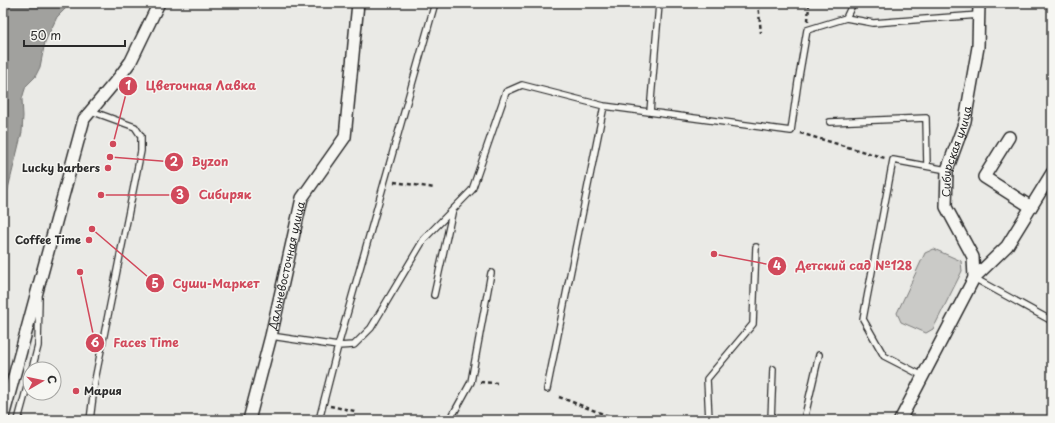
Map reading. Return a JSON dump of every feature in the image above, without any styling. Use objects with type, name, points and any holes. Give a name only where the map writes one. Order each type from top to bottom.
[{"type":"street","points":[[3,417],[84,119],[120,76],[130,61],[159,3]]},
{"type":"street","name":"Дальневосточная улица","points":[[249,420],[271,336],[302,198],[345,136],[358,3]]},
{"type":"street","name":"Сибирская улица","points":[[974,278],[973,257],[946,207],[947,170],[965,122],[978,47],[979,3]]},
{"type":"street","points":[[1009,136],[984,177],[1031,207]]},
{"type":"street","points":[[900,420],[974,278],[1008,246],[1052,173]]},
{"type":"lane","points":[[319,420],[384,180],[435,3]]},
{"type":"lane","points":[[650,112],[659,4],[675,3]]},
{"type":"lane","points":[[846,18],[853,3]]},
{"type":"lane","points":[[271,336],[338,346],[354,345],[371,328],[424,239],[472,190],[506,92],[522,85],[604,106],[791,131],[807,30],[846,18],[873,23],[979,15]]},
{"type":"lane","points":[[547,389],[604,106]]},
{"type":"lane","points":[[90,420],[97,372],[140,150],[141,136],[134,127],[91,111]]},
{"type":"lane","points":[[830,122],[926,118],[927,166]]},
{"type":"lane","points":[[923,376],[884,356],[863,318],[893,160],[947,170]]},
{"type":"lane","points":[[434,295],[453,209]]},
{"type":"lane","points":[[709,420],[706,379],[753,324],[756,248]]},
{"type":"lane","points":[[450,420],[470,382],[491,273]]},
{"type":"lane","points":[[974,278],[1052,321]]},
{"type":"lane","points":[[34,361],[38,346],[40,282]]},
{"type":"lane","points":[[804,420],[819,355]]},
{"type":"lane","points":[[770,420],[773,369]]},
{"type":"lane","points":[[18,420],[23,401]]},
{"type":"path","points":[[758,3],[761,33]]},
{"type":"path","points":[[807,30],[808,3]]},
{"type":"path","points":[[791,131],[893,160]]},
{"type":"path","points":[[384,180],[434,188]]},
{"type":"path","points":[[470,382],[497,384]]},
{"type":"path","points":[[559,397],[611,417]]},
{"type":"path","points":[[323,405],[355,411]]},
{"type":"shaded area","points":[[3,3],[71,3],[57,17],[45,42],[40,67],[35,77],[26,86],[24,92],[22,99],[22,132],[3,209]]},
{"type":"shaded area","points":[[934,249],[961,261],[962,271],[933,329],[926,333],[901,322],[897,313],[925,253]]},
{"type":"place","name":"Цветочная Лавка","points":[[113,144]]},
{"type":"place","name":"Byzon","points":[[110,157]]},
{"type":"place","name":"Lucky barbers","points":[[108,168]]},
{"type":"place","name":"Сибиряк","points":[[101,195]]},
{"type":"place","name":"Суши-Маркет","points":[[92,229]]},
{"type":"place","name":"Coffee Time","points":[[89,240]]},
{"type":"place","name":"Детский сад №128","points":[[714,254]]},
{"type":"place","name":"Faces Time","points":[[80,272]]},
{"type":"place","name":"Мария","points":[[76,391]]}]
